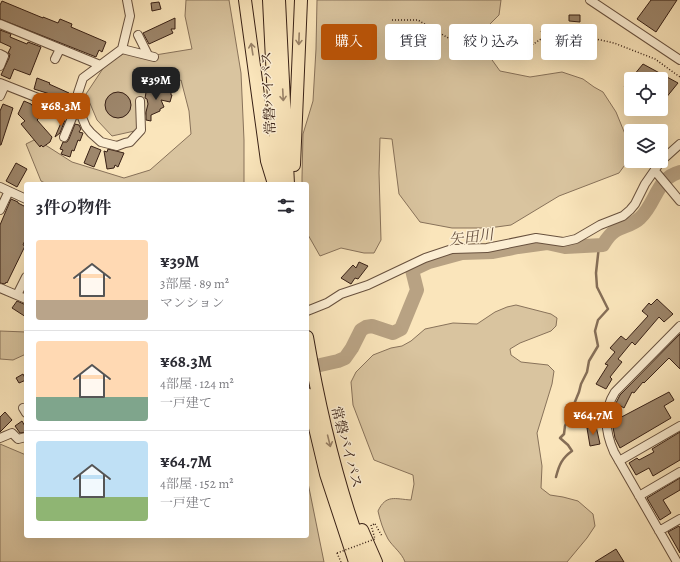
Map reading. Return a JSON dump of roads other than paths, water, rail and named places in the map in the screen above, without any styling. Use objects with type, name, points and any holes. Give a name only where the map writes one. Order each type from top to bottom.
[{"type":"highway","points":[[245,0],[268,161],[273,182]]},
{"type":"highway","name":"常磐バイパス","points":[[269,0],[278,182]]},
{"type":"highway","name":"常磐バイパス","points":[[279,0],[288,182]]},
{"type":"highway","points":[[295,182],[294,162],[301,0]]},
{"type":"highway","name":"常磐バイパス","points":[[309,353],[317,415],[355,562]]},
{"type":"highway","name":"常磐バイパス","points":[[309,398],[317,415]]},
{"type":"highway","points":[[331,471],[350,562]]},
{"type":"highway","points":[[331,471],[376,562]]},
{"type":"highway","name":"常磐バイパス","points":[[331,471],[366,562]]},
{"type":"street","points":[[64,137],[78,114],[80,83],[83,78],[122,49],[130,16],[127,0]]},
{"type":"street","points":[[590,0],[680,60]]},
{"type":"street","points":[[0,24],[100,65]]},
{"type":"street","points":[[122,49],[151,56],[138,35]]},
{"type":"street","points":[[55,59],[60,49]]},
{"type":"street","points":[[0,54],[4,56],[0,66]]},
{"type":"street","points":[[0,96],[3,84],[78,114],[95,138],[101,142],[117,146],[130,142],[141,130],[140,101]]},
{"type":"street","points":[[668,155],[680,144]]},
{"type":"street","points":[[309,310],[327,303],[341,294],[372,284],[425,258],[452,249],[487,248],[536,238],[563,242],[576,239],[600,225],[623,216],[630,210],[635,204],[645,184],[657,168]]},
{"type":"street","points":[[655,171],[680,201]]},
{"type":"street","points":[[0,187],[24,197]]},
{"type":"street","points":[[0,210],[9,191]]},
{"type":"street","points":[[17,296],[24,281]]},
{"type":"street","points":[[0,288],[24,299]]},
{"type":"street","points":[[677,562],[619,461],[610,444],[606,428],[607,411],[611,399],[624,383],[680,326]]},
{"type":"street","points":[[619,461],[680,426]]},
{"type":"street","points":[[0,438],[12,433],[18,439],[24,438]]},
{"type":"street","points":[[639,496],[680,472]]},
{"type":"street","points":[[659,531],[680,519]]},
{"type":"waterway","name":"矢田川","points":[[309,368],[345,358],[361,330],[366,327],[372,326],[393,333],[401,329],[417,290],[412,270],[429,262],[462,253],[493,252],[547,243],[565,247],[603,245],[613,232],[640,218],[650,206],[657,192],[666,180],[672,175],[680,172]]},
{"type":"waterway","points":[[556,477],[561,462],[572,451],[560,438],[564,434],[565,426],[587,372],[589,361],[598,346],[595,331],[598,320],[608,309],[597,287],[596,273],[599,246]]}]
